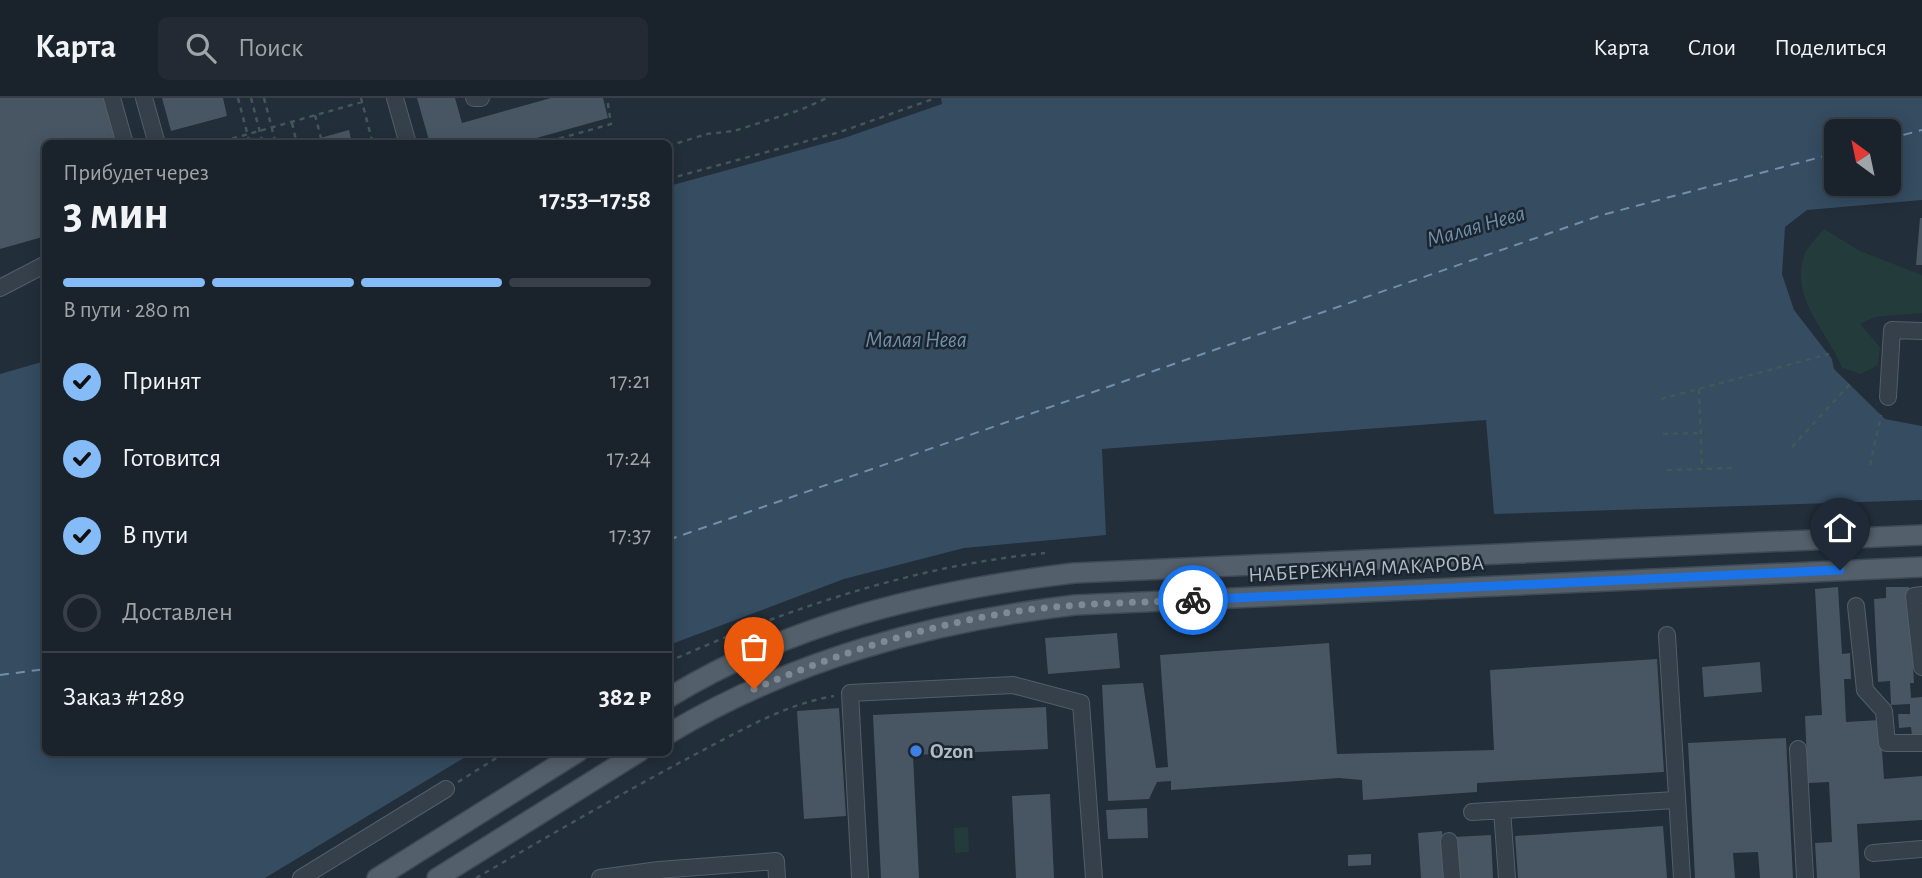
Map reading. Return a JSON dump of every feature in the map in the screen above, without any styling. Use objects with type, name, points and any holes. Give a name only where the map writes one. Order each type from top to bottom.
[{"type":"main road","name":"НАБЕРЕЖНАЯ МАКАРОВА","points":[[672,696],[740,660],[852,616],[928,596],[995,583],[1074,573],[1922,535]]},
{"type":"main road","name":"НАБЕРЕЖНАЯ МАКАРОВА","points":[[672,732],[754,689],[862,647],[1000,614],[1075,605],[1922,567]]},
{"type":"main road","points":[[377,878],[572,756]]},
{"type":"main road","points":[[437,878],[633,756]]},
{"type":"lane","points":[[112,98],[124,140]]},
{"type":"lane","points":[[144,98],[156,140]]},
{"type":"lane","points":[[396,98],[407,140]]},
{"type":"lane","points":[[474,98],[481,98]]},
{"type":"lane","points":[[0,288],[42,266]]},
{"type":"lane","points":[[1888,397],[1892,330],[1922,331]]},
{"type":"lane","points":[[1922,595],[1914,596],[1922,667]]},
{"type":"lane","points":[[1856,606],[1865,690],[1884,711],[1887,743],[1922,743]]},
{"type":"lane","points":[[1667,635],[1682,878]]},
{"type":"lane","points":[[860,878],[850,693],[1013,685],[1081,703],[1094,878]]},
{"type":"lane","points":[[1798,749],[1805,878]]},
{"type":"lane","points":[[301,878],[446,789]]},
{"type":"lane","points":[[1472,812],[1676,800]]},
{"type":"lane","points":[[1503,810],[1507,878]]},
{"type":"lane","points":[[1449,841],[1452,878]]},
{"type":"lane","points":[[1873,853],[1922,849]]},
{"type":"lane","points":[[600,878],[659,870],[776,861],[777,878]]},
{"type":"path","points":[[238,98],[249,140]]},
{"type":"path","points":[[251,98],[262,140]]},
{"type":"path","points":[[264,98],[275,140]]},
{"type":"path","points":[[554,140],[611,124],[607,98]]},
{"type":"path","points":[[672,145],[707,134],[734,131],[800,110],[827,98]]},
{"type":"path","points":[[672,178],[840,132],[933,99]]},
{"type":"path","points":[[232,140],[362,100],[372,140]]},
{"type":"path","points":[[315,116],[321,138]]},
{"type":"path","points":[[291,122],[296,140]]},
{"type":"path","points":[[1661,399],[1829,354]]},
{"type":"path","points":[[1791,447],[1850,384]]},
{"type":"path","points":[[1699,389],[1702,469]]},
{"type":"path","points":[[1870,465],[1881,415]]},
{"type":"path","points":[[1663,434],[1701,433]]},
{"type":"path","points":[[1667,470],[1733,468]]},
{"type":"path","points":[[477,878],[736,733],[807,702],[850,693]]},
{"type":"path","points":[[446,789],[500,756]]},
{"type":"green space","points":[[1824,229],[1860,251],[1922,275],[1922,313],[1875,317],[1860,324],[1880,347],[1878,365],[1861,374],[1842,368],[1812,315],[1802,287],[1804,256]]},
{"type":"green space","points":[[968,827],[969,852],[955,853],[954,828]]},
{"type":"water","name":"Малая Нева","points":[[941,98],[1922,98],[1922,200],[1807,210],[1785,227],[1782,274],[1794,310],[1832,359],[1834,369],[1885,419],[1922,426],[1922,500],[1494,514],[1486,420],[1102,449],[1106,535],[964,548],[844,579],[672,644],[672,185],[844,138],[942,104]]},
{"type":"water","points":[[42,362],[42,756],[467,756],[265,878],[0,878],[0,374]]},
{"type":"building","points":[[0,98],[108,98],[119,140],[42,140],[42,237],[0,249]]},
{"type":"building","points":[[162,98],[223,98],[227,116],[171,131]]},
{"type":"building","points":[[417,98],[455,98],[462,123],[551,98],[603,98],[608,118],[529,140],[429,140]]},
{"type":"building","points":[[349,130],[351,140],[313,140]]},
{"type":"building","points":[[1920,218],[1922,265],[1916,265]]},
{"type":"building","points":[[1838,587],[1842,654],[1850,653],[1851,679],[1844,679],[1846,722],[1880,720],[1884,779],[1922,776],[1922,820],[1857,824],[1860,878],[1817,878],[1815,843],[1832,842],[1829,782],[1808,783],[1805,716],[1822,715],[1815,589]]},
{"type":"building","points":[[1886,587],[1909,587],[1914,683],[1910,683],[1911,698],[1922,697],[1922,736],[1912,736],[1911,727],[1899,728],[1898,714],[1910,714],[1910,704],[1891,705],[1890,681],[1878,682],[1874,599],[1886,598]]},
{"type":"building","points":[[1117,633],[1120,668],[1048,674],[1045,638]]},
{"type":"building","points":[[1329,643],[1337,754],[1494,750],[1490,670],[1657,659],[1664,772],[1477,783],[1477,792],[1363,800],[1362,780],[1339,778],[1171,790],[1171,781],[1157,782],[1149,799],[1108,801],[1102,685],[1143,683],[1156,768],[1168,767],[1160,655]]},
{"type":"building","points":[[1760,662],[1762,692],[1704,697],[1702,667]]},
{"type":"building","points":[[1046,707],[1048,749],[913,755],[919,878],[881,878],[873,715]]},
{"type":"building","points":[[839,708],[846,816],[804,819],[797,711]]},
{"type":"building","points":[[1786,738],[1793,878],[1760,878],[1758,852],[1733,853],[1735,878],[1695,878],[1688,743]]},
{"type":"building","points":[[1050,794],[1054,878],[1016,878],[1012,796]]},
{"type":"building","points":[[1147,808],[1148,838],[1108,839],[1106,810]]},
{"type":"building","points":[[1663,826],[1667,878],[1518,878],[1515,836]]},
{"type":"building","points":[[1442,831],[1446,878],[1421,878],[1418,833]]},
{"type":"building","points":[[1491,835],[1493,878],[1456,878],[1454,837]]},
{"type":"building","points":[[1371,854],[1371,865],[1348,866],[1348,855]]},
{"type":"ferry route","points":[[1901,136],[1922,130]]},
{"type":"ferry route","points":[[672,539],[1602,215],[1824,156]]},
{"type":"ferry route","points":[[0,675],[42,670]]},
{"type":"way so far","points":[[754,689],[862,647],[1000,614],[1075,605],[1193,600]]},
{"type":"place","name":"Ozon","points":[[916,751]]},
{"type":"route","points":[[1193,600],[1840,570]]}]
